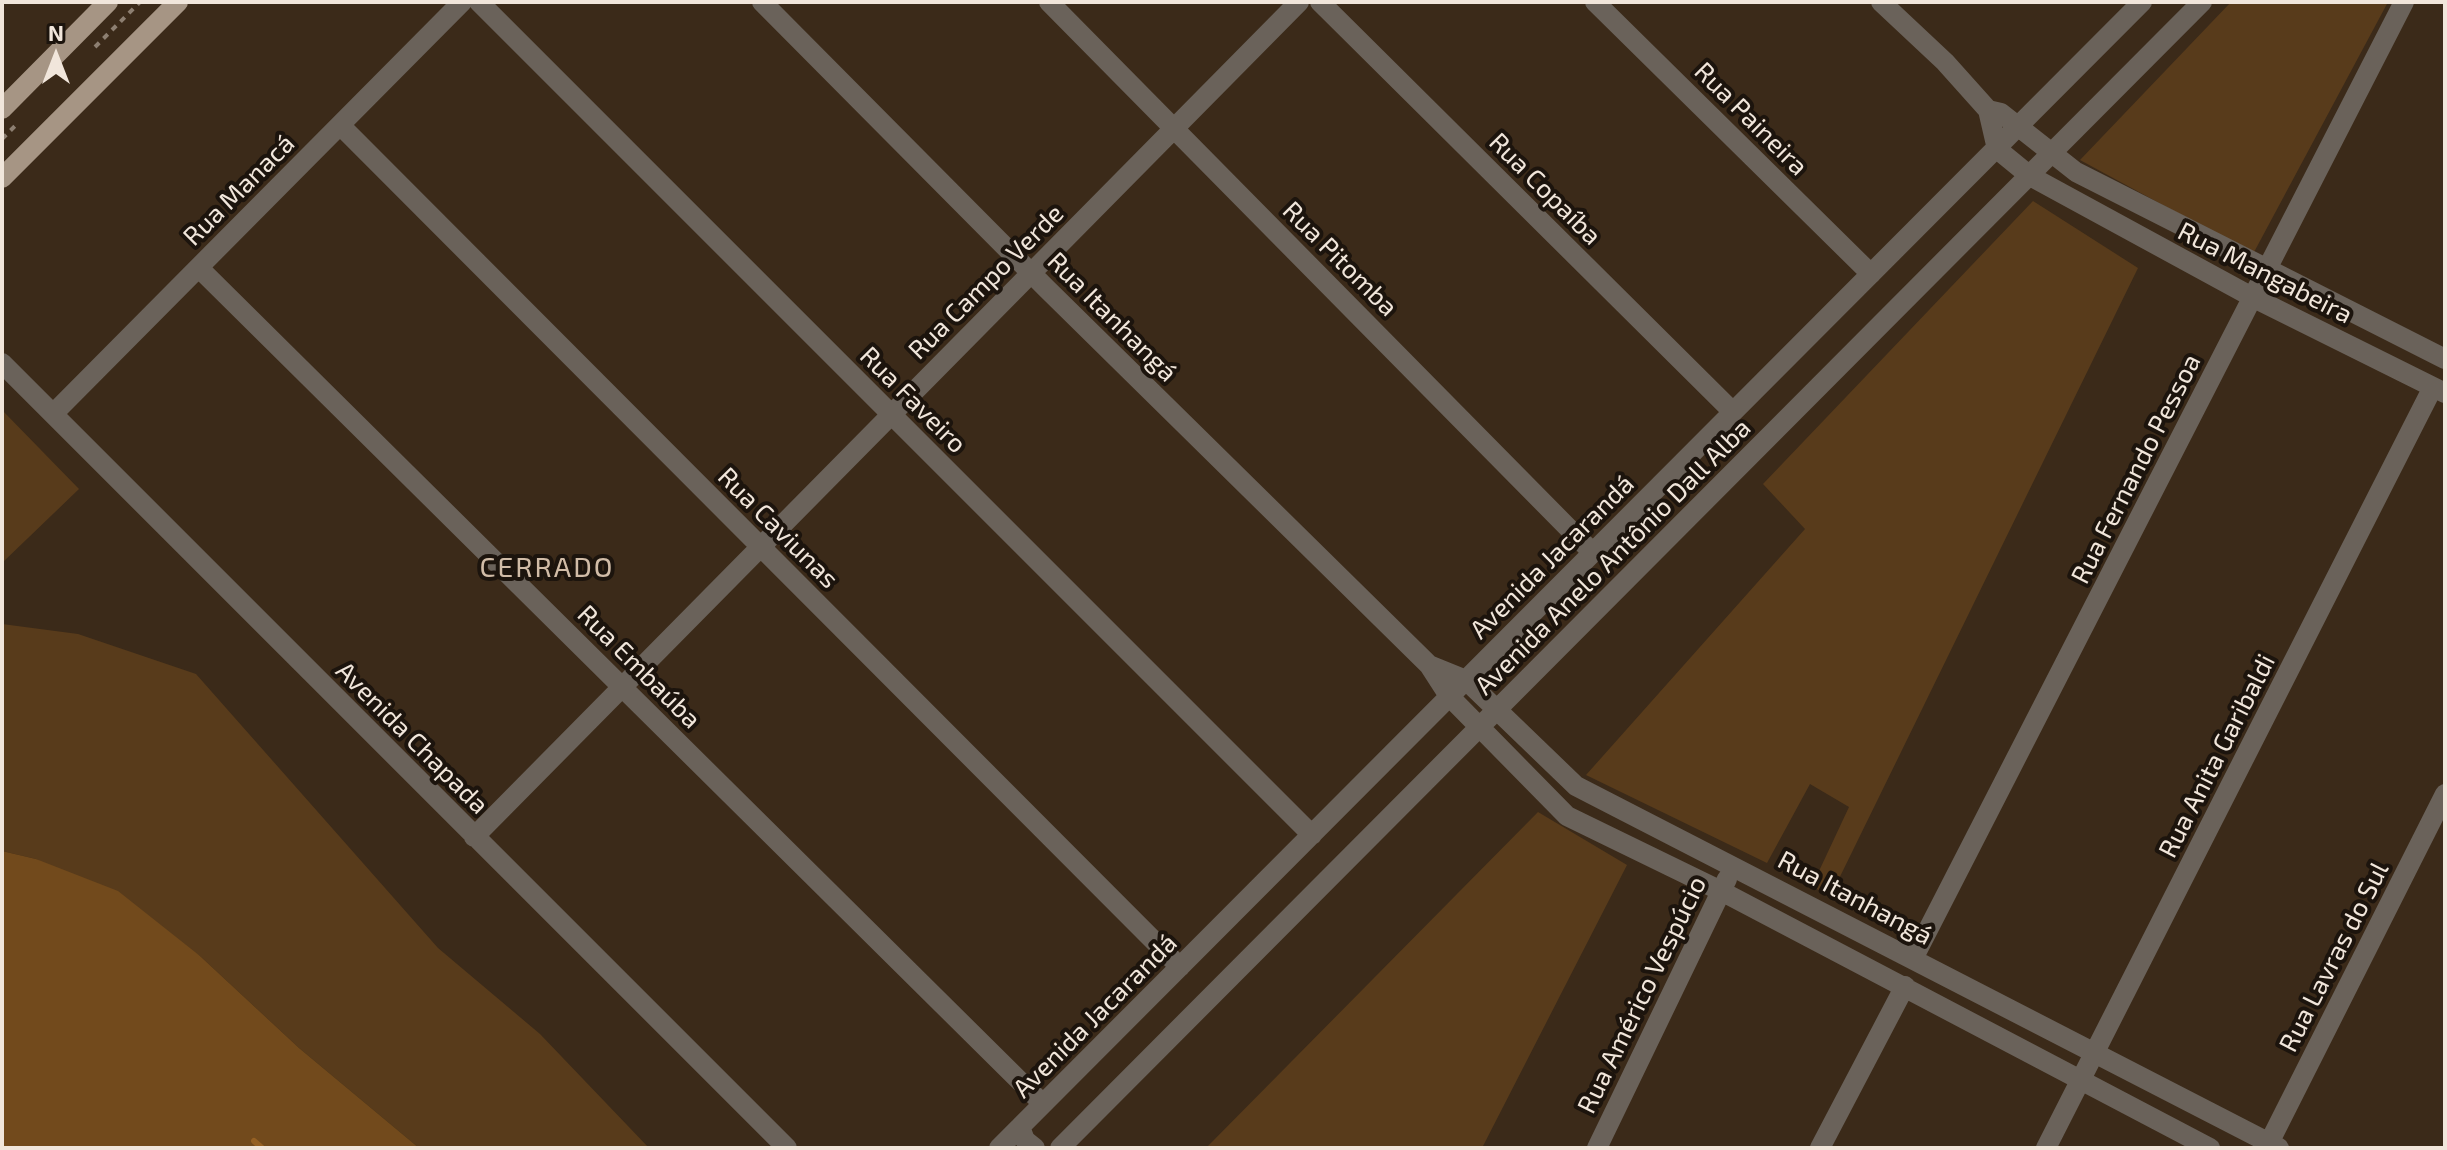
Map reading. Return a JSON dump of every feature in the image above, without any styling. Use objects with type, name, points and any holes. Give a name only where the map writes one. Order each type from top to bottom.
[{"type":"main road","points":[[5,101],[108,2]]},
{"type":"main road","points":[[2,178],[178,2]]},
{"type":"street","name":"Rua Manacá","points":[[53,414],[462,2]]},
{"type":"street","name":"Rua Faveiro","points":[[479,2],[1312,835]]},
{"type":"street","name":"Rua Itanhangá","points":[[762,2],[1031,273],[1429,665],[1449,696],[1567,816],[1905,986],[2210,1148]]},
{"type":"street","name":"Rua Pitomba","points":[[1049,2],[1593,553]]},
{"type":"street","name":"Rua Campo Verde","points":[[474,837],[1299,2]]},
{"type":"street","name":"Rua Copaíba","points":[[1320,2],[1733,412]]},
{"type":"street","name":"Rua Paineira","points":[[1595,2],[1871,274]]},
{"type":"street","points":[[1881,2],[1945,62],[1988,110],[1997,149]]},
{"type":"street","name":"Avenida Jacarandá","points":[[999,1148],[2142,2]]},
{"type":"street","name":"Rua Fernando Pessoa","points":[[1913,959],[2404,2]]},
{"type":"street","name":"Avenida Anelo Antônio Dall Alba","points":[[1060,1148],[2051,155],[2193,5]]},
{"type":"street","name":"Rua Mangabeira","points":[[1988,110],[2001,113],[2076,172],[2445,359]]},
{"type":"street","name":"Rua Caviunas","points":[[340,125],[1180,967]]},
{"type":"street","name":"Rua Mangabeira","points":[[1997,149],[2030,176],[2062,196],[2254,298],[2439,390]]},
{"type":"street","name":"Rua Embaúba","points":[[199,268],[1043,1104]]},
{"type":"street","name":"Avenida Chapada","points":[[2,363],[787,1148]]},
{"type":"street","name":"Rua Anita Garibaldi","points":[[2046,1148],[2439,390]]},
{"type":"street","name":"Rua Itanhangá","points":[[1429,665],[1466,680],[1576,786],[1734,864],[2274,1146]]},
{"type":"street","name":"Rua Lavras do Sul","points":[[2274,1146],[2445,794]]},
{"type":"street","name":"Rua Américo Vespúcio","points":[[1597,1148],[1734,864]]},
{"type":"street","points":[[1820,1148],[1905,986]]},
{"type":"street","points":[[1020,1127],[1025,1140],[1035,1148]]},
{"type":"shaded area","points":[[2231,2],[2388,2],[2253,254],[2080,160]]},
{"type":"shaded area","points":[[2033,201],[2138,268],[1830,897],[1812,886],[1849,807],[1810,784],[1767,863],[1586,775],[1805,529],[1763,484]]},
{"type":"shaded area","points":[[2,410],[79,489],[2,563]]},
{"type":"shaded area","points":[[2,624],[78,634],[196,674],[438,948],[540,1034],[649,1148],[419,1148],[299,1048],[200,956],[36,859],[2,851]]},
{"type":"shaded area","points":[[1538,812],[1627,865],[1482,1148],[1206,1148]]},
{"type":"shaded area","points":[[2,851],[36,859],[118,891],[200,956],[299,1048],[419,1148],[2,1148]]},
{"type":"waterway","points":[[254,1141],[262,1148]]},
{"type":"district","name":"CERRADO","points":[[547,568]]}]
